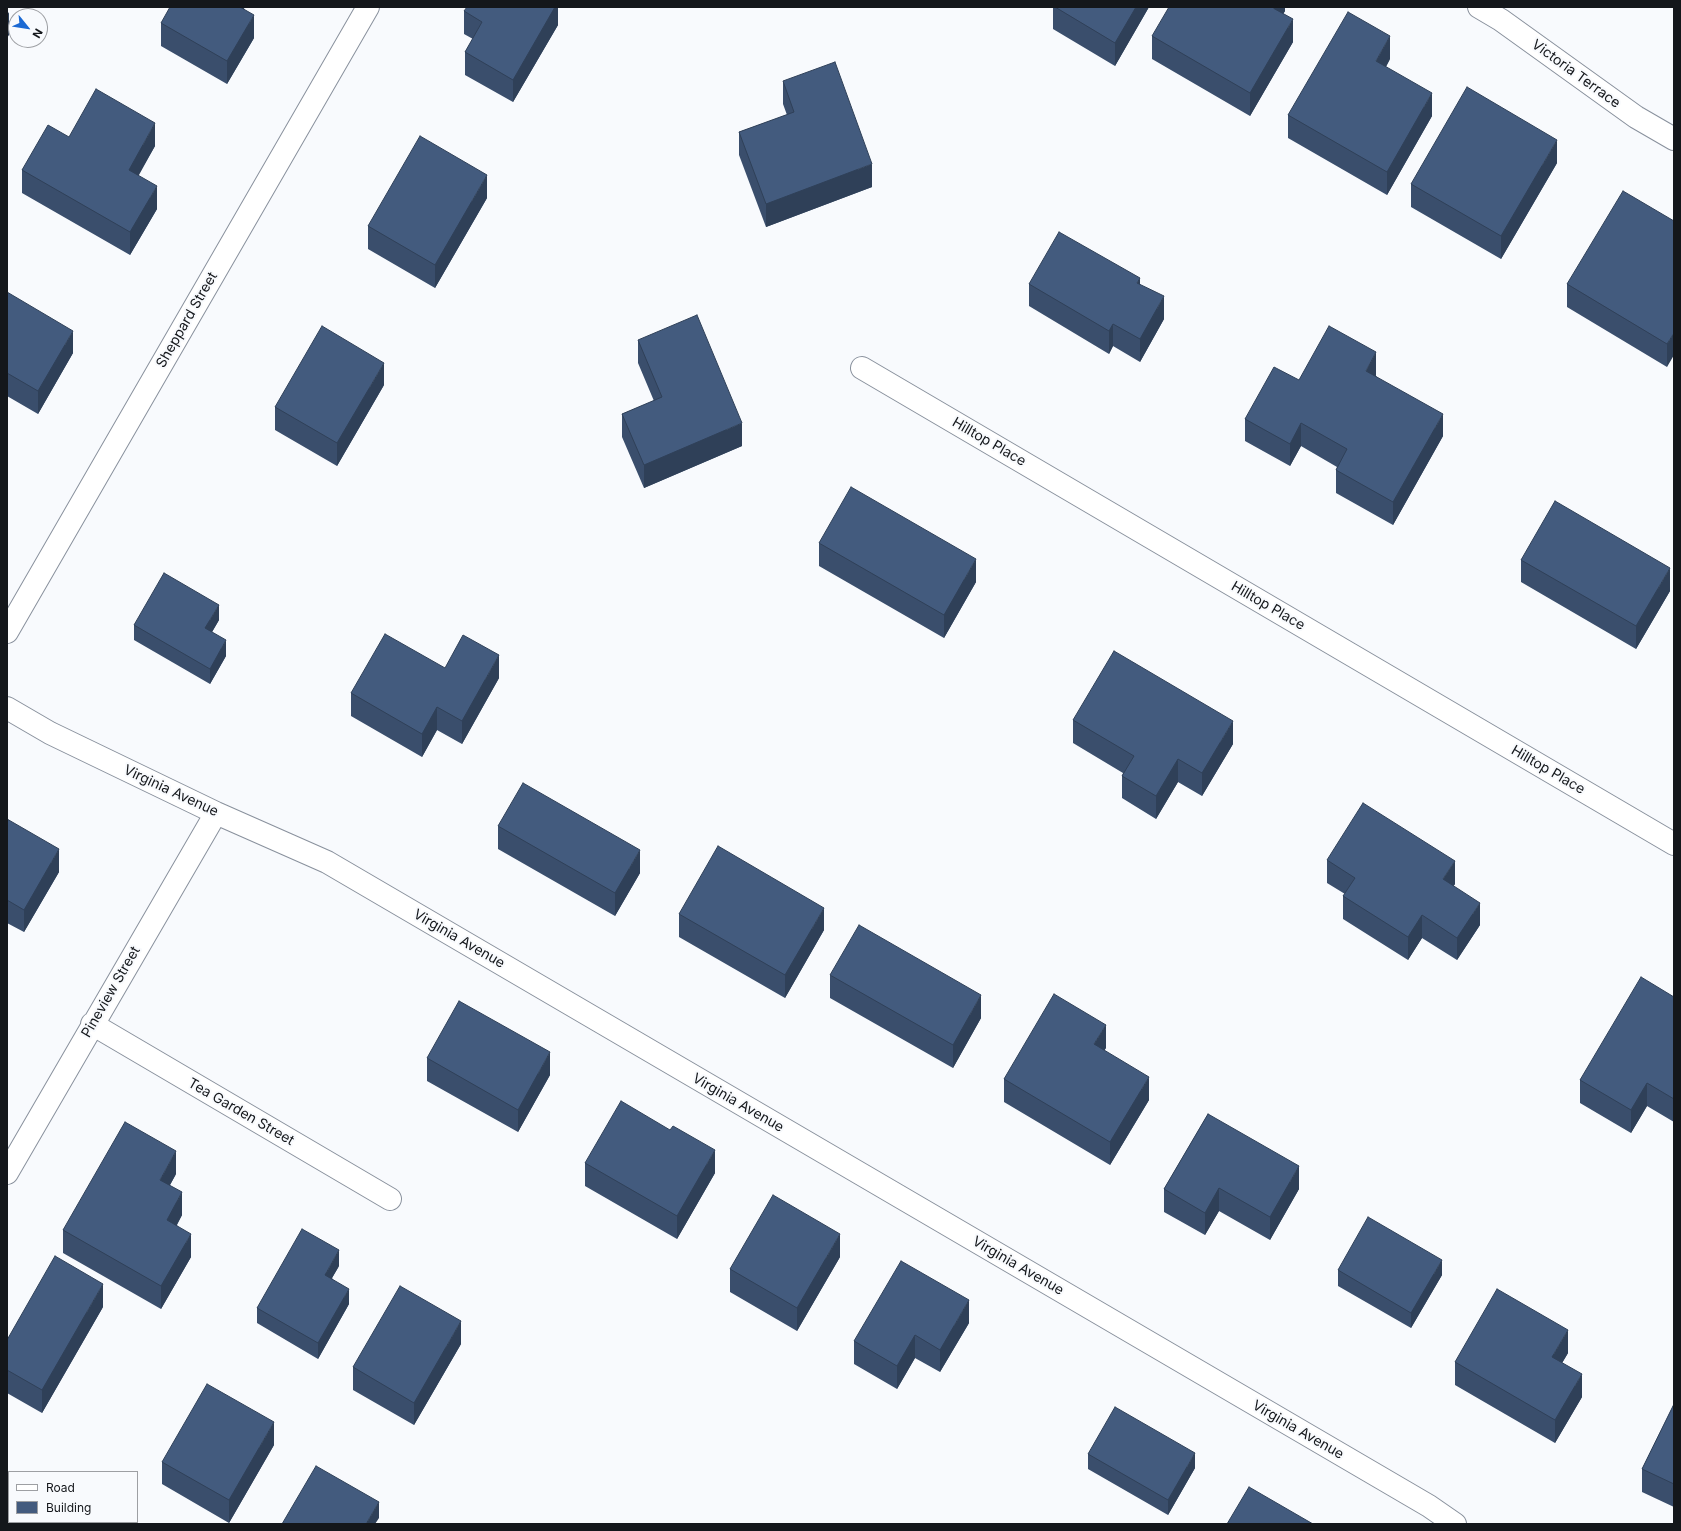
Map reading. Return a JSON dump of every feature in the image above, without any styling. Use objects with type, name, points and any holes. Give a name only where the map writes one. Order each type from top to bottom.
[{"type":"street","name":"Sheppard Street","points":[[7,632],[368,7]]},
{"type":"street","name":"Victoria Terrace","points":[[1479,7],[1501,20],[1636,117],[1674,140]]},
{"type":"street","name":"Hilltop Place","points":[[862,368],[1674,844]]},
{"type":"street","name":"Virginia Avenue","points":[[7,708],[50,733],[216,813],[327,862],[1408,1494],[1455,1524]]},
{"type":"street","name":"Pineview Street","points":[[7,1173],[92,1024],[216,813]]},
{"type":"street","name":"Tea Garden Street","points":[[92,1024],[390,1199]]},
{"type":"building","points":[[170,7],[240,7],[254,15],[227,61],[161,23]]},
{"type":"building","points":[[467,7],[555,7],[513,80],[465,52],[482,22],[464,11]]},
{"type":"building","points":[[1055,7],[1136,7],[1115,43]]},
{"type":"building","points":[[1169,7],[1274,7],[1273,8],[1293,19],[1250,93],[1152,36]]},
{"type":"building","points":[[1348,12],[1390,36],[1376,61],[1432,93],[1387,172],[1288,115]]},
{"type":"building","points":[[835,62],[872,164],[766,204],[739,132],[794,112],[783,81]]},
{"type":"building","points":[[1467,87],[1557,140],[1501,236],[1411,184]]},
{"type":"building","points":[[96,89],[155,123],[129,170],[157,186],[130,232],[22,170],[48,125],[69,137]]},
{"type":"building","points":[[420,136],[487,175],[435,265],[368,226]]},
{"type":"building","points":[[1623,191],[1674,221],[1674,333],[1667,344],[1567,284]]},
{"type":"building","points":[[1059,232],[1140,278],[1137,283],[1164,296],[1140,339],[1113,324],[1109,331],[1029,284]]},
{"type":"building","points":[[7,292],[73,331],[38,391],[7,373]]},
{"type":"building","points":[[697,315],[742,423],[644,465],[622,414],[662,397],[638,340]]},
{"type":"building","points":[[322,326],[384,363],[337,443],[275,407]]},
{"type":"building","points":[[1329,326],[1376,352],[1366,371],[1443,414],[1393,502],[1336,470],[1347,449],[1301,423],[1290,444],[1245,419],[1274,367],[1299,380]]},
{"type":"building","points":[[851,487],[976,559],[944,615],[819,543]]},
{"type":"building","points":[[1555,501],[1670,568],[1636,626],[1521,560]]},
{"type":"building","points":[[164,573],[219,605],[205,628],[226,640],[210,669],[134,625]]},
{"type":"building","points":[[385,634],[445,668],[463,635],[499,655],[462,721],[437,707],[422,734],[351,693]]},
{"type":"building","points":[[1114,651],[1233,721],[1202,773],[1178,759],[1156,796],[1122,776],[1134,756],[1073,720]]},
{"type":"building","points":[[523,783],[640,850],[615,893],[498,826]]},
{"type":"building","points":[[1363,803],[1455,861],[1443,879],[1480,903],[1457,938],[1422,915],[1408,937],[1343,896],[1355,878],[1327,860]]},
{"type":"building","points":[[7,819],[59,849],[24,910],[7,900]]},
{"type":"building","points":[[718,846],[824,908],[785,975],[679,914]]},
{"type":"building","points":[[859,925],[981,995],[953,1045],[830,975]]},
{"type":"building","points":[[1641,977],[1674,997],[1674,1099],[1647,1083],[1631,1110],[1580,1080]]},
{"type":"building","points":[[1054,994],[1106,1025],[1094,1044],[1149,1077],[1110,1142],[1004,1079]]},
{"type":"building","points":[[459,1001],[550,1052],[518,1110],[427,1058]]},
{"type":"building","points":[[621,1101],[670,1130],[673,1126],[715,1150],[677,1216],[585,1163]]},
{"type":"building","points":[[1208,1114],[1299,1166],[1270,1217],[1219,1188],[1205,1213],[1164,1189]]},
{"type":"building","points":[[125,1122],[176,1151],[160,1180],[182,1192],[167,1220],[191,1234],[161,1286],[63,1230]]},
{"type":"building","points":[[773,1195],[840,1234],[797,1308],[730,1269]]},
{"type":"building","points":[[1368,1217],[1442,1260],[1411,1313],[1338,1270]]},
{"type":"building","points":[[302,1229],[339,1250],[325,1275],[349,1289],[318,1343],[257,1308]]},
{"type":"building","points":[[55,1256],[103,1284],[42,1390],[7,1370],[7,1340]]},
{"type":"building","points":[[901,1261],[969,1300],[940,1350],[915,1335],[897,1366],[854,1341]]},
{"type":"building","points":[[400,1286],[461,1321],[414,1403],[353,1367]]},
{"type":"building","points":[[1497,1289],[1568,1330],[1552,1357],[1582,1374],[1555,1420],[1455,1362]]},
{"type":"building","points":[[207,1384],[274,1422],[229,1500],[162,1462]]},
{"type":"building","points":[[1674,1404],[1674,1484],[1642,1469]]},
{"type":"building","points":[[1115,1407],[1195,1453],[1168,1500],[1088,1454]]},
{"type":"building","points":[[316,1466],[379,1502],[366,1524],[282,1524]]},
{"type":"building","points":[[1249,1487],[1313,1524],[1227,1524]]}]
